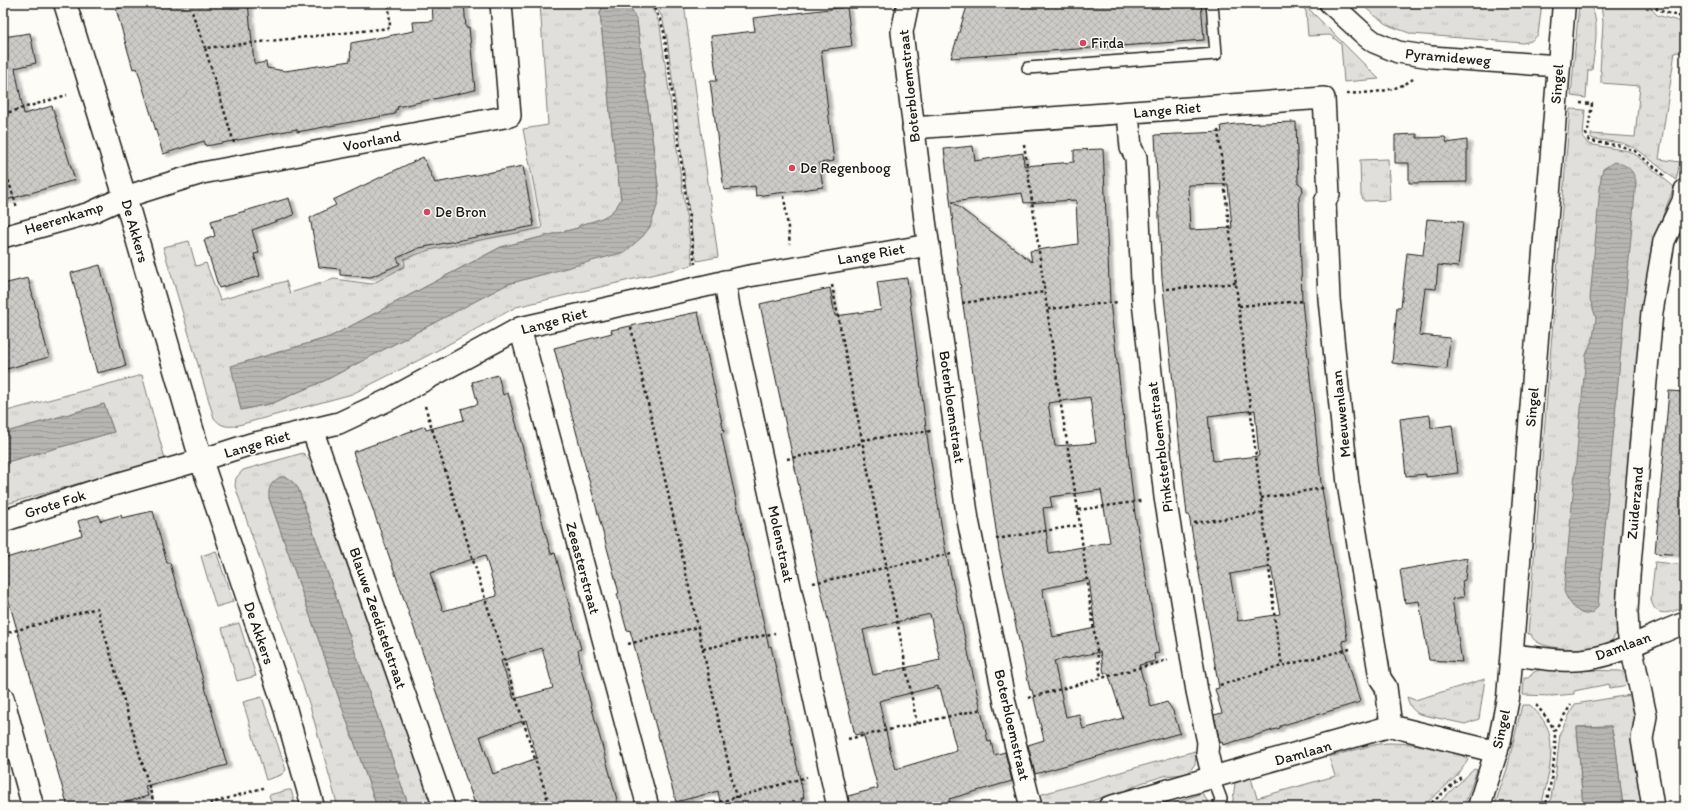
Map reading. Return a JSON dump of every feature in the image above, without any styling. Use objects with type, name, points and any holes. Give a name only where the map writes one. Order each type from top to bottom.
[{"type":"street","name":"De Akkers","points":[[65,3],[125,197],[201,460],[285,708],[313,807]]},
{"type":"street","name":"Voorland","points":[[125,197],[202,173],[510,116],[501,3]]},
{"type":"street","name":"Boterbloemstraat","points":[[908,3],[902,32],[913,128],[968,520],[1007,710],[1031,807]]},
{"type":"street","name":"Pyramideweg","points":[[1330,3],[1351,24],[1374,42],[1398,52],[1431,57],[1559,66]]},
{"type":"street","name":"Singel","points":[[1478,807],[1496,752],[1505,712],[1512,655],[1564,3]]},
{"type":"street","name":"Lange Riet","points":[[913,128],[1324,98]]},
{"type":"street","name":"Meeuwenlaan","points":[[1324,98],[1329,194],[1325,202],[1328,284],[1348,484],[1380,678],[1386,688],[1391,726]]},
{"type":"street","name":"Pinksterbloemstraat","points":[[1128,113],[1131,148],[1136,157],[1143,302],[1165,497],[1194,676],[1208,742],[1207,753],[1213,778]]},
{"type":"street","name":"Zuiderzand","points":[[1654,807],[1642,739],[1646,716],[1628,632],[1627,612],[1652,312],[1664,241],[1681,194]]},
{"type":"street","name":"Heerenkamp","points":[[3,237],[90,213],[125,197]]},
{"type":"street","name":"Lange Riet","points":[[201,460],[251,444],[339,423],[364,412],[520,328],[725,281],[784,269],[929,244]]},
{"type":"street","name":"Molenstraat","points":[[725,281],[734,330],[838,807]]},
{"type":"street","name":"Zeeasterstraat","points":[[520,328],[648,807]]},
{"type":"street","name":"Blauwe Zeedistelstraat","points":[[312,429],[444,807]]},
{"type":"street","name":"Grote Fok","points":[[3,521],[106,487],[201,460]]},
{"type":"street","name":"Damlaan","points":[[1512,655],[1557,659],[1586,659],[1603,656],[1685,622]]},
{"type":"street","points":[[3,698],[33,807]]},
{"type":"street","name":"Damlaan","points":[[1109,807],[1391,726]]},
{"type":"street","points":[[1391,726],[1496,752]]},
{"type":"lane","points":[[1028,68],[1216,54],[1212,3]]},
{"type":"lane","points":[[1213,778],[1221,799],[1219,807]]},
{"type":"path","points":[[205,48],[390,28],[389,3]]},
{"type":"path","points":[[651,3],[660,19],[664,32],[695,265]]},
{"type":"path","points":[[1652,3],[1658,10],[1685,18]]},
{"type":"path","points":[[192,12],[205,48],[241,167]]},
{"type":"path","points":[[1324,98],[1337,94],[1398,88],[1418,76],[1431,57]]},
{"type":"path","points":[[3,114],[66,95]]},
{"type":"path","points":[[1585,104],[1592,104],[1586,134],[1590,141],[1621,146],[1636,151],[1681,194]]},
{"type":"path","points":[[1217,124],[1237,283],[1276,628],[1282,666]]},
{"type":"path","points":[[1023,138],[1058,387],[1078,510],[1101,678]]},
{"type":"path","points":[[3,163],[24,231]]},
{"type":"path","points":[[784,196],[790,244]]},
{"type":"path","points":[[831,279],[917,724]]},
{"type":"path","points":[[1162,289],[1237,283]]},
{"type":"path","points":[[955,304],[1045,292]]},
{"type":"path","points":[[1239,306],[1307,301]]},
{"type":"path","points":[[1048,309],[1122,302]]},
{"type":"path","points":[[630,321],[736,798]]},
{"type":"path","points":[[424,402],[550,807]]},
{"type":"path","points":[[782,460],[863,442],[938,430]]},
{"type":"path","points":[[1261,498],[1327,487]]},
{"type":"path","points":[[1078,510],[1144,501]]},
{"type":"path","points":[[1189,524],[1263,513]]},
{"type":"path","points":[[989,540],[1080,525]]},
{"type":"path","points":[[809,584],[957,553]]},
{"type":"path","points":[[3,634],[97,608],[155,807]]},
{"type":"path","points":[[622,646],[698,627]]},
{"type":"path","points":[[703,649],[782,631]]},
{"type":"path","points":[[1214,686],[1282,666],[1354,648]]},
{"type":"path","points":[[1023,699],[1170,660]]},
{"type":"path","points":[[1536,705],[1554,731]]},
{"type":"path","points":[[1545,807],[1552,775],[1554,731],[1571,705]]},
{"type":"path","points":[[844,740],[989,707]]},
{"type":"path","points":[[1427,807],[1454,784],[1464,773]]},
{"type":"path","points":[[702,807],[813,776]]},
{"type":"path","points":[[198,807],[264,788]]},
{"type":"green space","points":[[540,3],[604,3],[600,13],[612,132],[621,199],[618,205],[604,217],[580,225],[578,228],[501,247],[330,337],[232,366],[241,410],[273,403],[326,380],[508,284],[546,273],[654,216],[659,193],[637,21],[628,3],[648,3],[656,15],[660,26],[693,265],[516,307],[429,355],[352,394],[235,426],[226,426],[219,423],[214,418],[163,247],[189,241],[196,266],[206,263],[220,300],[286,281],[290,293],[334,279],[372,284],[405,266],[404,259],[429,250],[542,228],[523,129],[548,125]]},
{"type":"green space","points":[[654,3],[684,3],[718,257],[697,261],[694,251],[667,38],[662,17]]},
{"type":"green space","points":[[1299,3],[1303,3],[1379,79],[1344,82],[1341,44],[1330,35],[1308,36],[1306,11]]},
{"type":"green space","points":[[1360,3],[1542,3],[1538,35],[1531,41],[1523,43],[1412,34],[1390,26]]},
{"type":"green space","points":[[1579,3],[1588,3],[1595,17],[1596,26],[1592,70],[1588,70],[1586,98],[1571,96]]},
{"type":"green space","points":[[1601,3],[1646,3],[1657,15],[1685,23],[1685,53],[1675,52],[1659,159],[1680,162],[1676,180],[1637,149],[1622,143],[1593,139],[1591,137],[1591,134],[1635,137],[1640,86],[1601,83],[1600,71],[1603,23]]},
{"type":"green space","points":[[1570,109],[1585,110],[1583,137],[1588,144],[1628,151],[1636,155],[1674,187],[1659,226],[1652,265],[1617,632],[1612,640],[1607,644],[1590,648],[1553,647],[1542,644],[1535,640],[1531,634],[1528,634]]},
{"type":"green space","points":[[1388,159],[1390,200],[1364,201],[1361,195],[1360,160]]},
{"type":"green space","points":[[142,375],[165,459],[3,505],[3,463],[114,432],[104,404],[3,433],[3,412]]},
{"type":"green space","points":[[303,453],[311,462],[432,807],[409,807],[298,488],[269,498],[377,807],[338,807],[310,706],[235,486],[236,478],[243,470]]},
{"type":"green space","points":[[216,551],[233,602],[216,607],[201,556]]},
{"type":"green space","points":[[1655,562],[1685,565],[1685,607],[1664,613],[1656,610],[1653,606],[1651,599]]},
{"type":"green space","points":[[239,623],[256,676],[237,681],[222,628]]},
{"type":"green space","points":[[1542,669],[1621,671],[1629,676],[1635,684],[1610,688],[1609,684],[1574,691],[1574,694],[1552,696],[1523,695],[1524,678],[1528,678],[1534,672]]},
{"type":"green space","points":[[1485,679],[1479,719],[1465,724],[1419,714],[1411,707],[1407,697],[1415,700]]},
{"type":"green space","points":[[1636,694],[1647,807],[1623,807],[1616,748],[1611,726],[1577,727],[1583,807],[1549,807],[1556,771],[1560,733],[1575,704]]},
{"type":"green space","points":[[262,697],[286,770],[281,775],[266,780],[243,702]]},
{"type":"green space","points":[[1522,705],[1530,705],[1540,716],[1545,723],[1551,743],[1550,765],[1541,807],[1494,807],[1507,769]]},
{"type":"green space","points":[[1387,743],[1441,748],[1461,755],[1468,760],[1457,776],[1422,807],[1232,807],[1235,783],[1251,778],[1257,798],[1335,776],[1329,757],[1373,745]]},
{"type":"green space","points":[[1195,751],[1195,764],[1189,772],[1184,774],[1164,776],[1141,783],[1125,791],[1070,807],[1044,807],[1041,803],[1039,795]]},
{"type":"green space","points":[[1474,769],[1477,770],[1464,807],[1434,807]]},
{"type":"green space","points":[[291,790],[296,807],[273,807],[269,795]]},
{"type":"green space","points":[[1202,793],[1208,802],[1206,807],[1164,807]]},
{"type":"shaded area","points":[[604,3],[628,3],[637,21],[659,193],[658,203],[650,227],[643,236],[625,252],[508,284],[326,380],[273,403],[241,410],[231,366],[330,337],[501,247],[578,228],[580,225],[604,217],[614,210],[621,199],[612,132],[600,13]]},
{"type":"shaded area","points":[[1614,162],[1622,164],[1631,170],[1636,181],[1598,606],[1594,611],[1587,614],[1574,608],[1564,591],[1586,355],[1593,338],[1596,318],[1590,299],[1601,177],[1603,169]]},
{"type":"shaded area","points":[[104,404],[114,432],[3,463],[3,433]]},
{"type":"shaded area","points":[[280,477],[288,478],[298,488],[409,807],[377,807],[269,498],[271,486],[274,481]]},
{"type":"shaded area","points":[[1611,726],[1616,748],[1623,807],[1583,807],[1577,727]]},
{"type":"building","points":[[118,3],[248,3],[255,64],[266,62],[267,68],[285,71],[350,61],[351,43],[414,31],[413,22],[433,21],[432,3],[464,3],[466,28],[469,27],[475,90],[397,107],[398,109],[395,110],[395,114],[297,132],[297,129],[206,146],[204,141],[163,154],[137,68],[133,69],[116,9],[120,8]]},
{"type":"building","name":"Firda","points":[[968,3],[1201,3],[1204,40],[951,58]]},
{"type":"building","points":[[847,7],[852,46],[821,50],[834,161],[819,163],[823,187],[756,196],[755,186],[724,190],[710,81],[717,81],[711,36],[755,31],[753,18]]},
{"type":"building","points":[[30,33],[36,63],[15,68],[24,114],[52,106],[75,180],[3,201],[3,37]]},
{"type":"building","points":[[1296,122],[1298,183],[1302,186],[1303,191],[1299,196],[1302,301],[1321,483],[1347,638],[1347,640],[1342,641],[1360,702],[1223,745],[1222,742],[1220,743],[1214,715],[1222,713],[1215,689],[1219,688],[1189,515],[1187,515],[1162,278],[1155,135],[1222,132],[1221,126],[1235,124]],"holes":[[[1228,184],[1232,228],[1190,230],[1188,185]],[[1255,410],[1259,456],[1213,461],[1208,416]],[[1271,567],[1280,614],[1238,621],[1230,574]]]},
{"type":"building","points":[[1417,134],[1417,138],[1445,137],[1447,143],[1467,140],[1467,182],[1409,183],[1409,163],[1395,163],[1395,135]]},
{"type":"building","points":[[973,146],[975,161],[1023,153],[1024,166],[1074,162],[1074,150],[1103,149],[1110,302],[1135,514],[1159,653],[1154,654],[1155,661],[1139,665],[1151,707],[1167,702],[1173,711],[1180,733],[1035,774],[1028,745],[1044,740],[1032,690],[1030,690],[999,550],[962,298],[944,149]],"holes":[[[1022,193],[1024,203],[1076,200],[1078,244],[1030,251],[1032,262],[952,202]],[[1090,397],[1096,443],[1055,446],[1048,403]],[[1101,490],[1110,542],[1049,553],[1043,508],[1052,507],[1050,497]],[[1089,579],[1095,628],[1053,637],[1042,589]],[[1100,652],[1104,673],[1108,673],[1123,718],[1083,729],[1079,714],[1066,717],[1054,661]]]},
{"type":"building","name":"De Bron","points":[[423,157],[435,183],[523,166],[534,226],[419,248],[397,258],[400,264],[371,277],[340,275],[340,269],[319,267],[310,218],[336,205],[333,200]]},
{"type":"building","points":[[289,198],[294,215],[252,230],[259,253],[254,254],[260,276],[219,288],[204,240],[215,236],[211,221]]},
{"type":"building","points":[[1427,219],[1463,222],[1458,267],[1438,265],[1436,289],[1425,288],[1419,335],[1450,338],[1447,369],[1392,363],[1397,307],[1401,307],[1407,253],[1423,255]]},
{"type":"building","points":[[100,265],[126,366],[97,373],[71,273]]},
{"type":"building","points":[[28,278],[49,357],[3,370],[3,284]]},
{"type":"building","points":[[907,278],[928,443],[945,548],[988,742],[991,741],[994,755],[1005,752],[1012,781],[949,799],[950,804],[939,807],[850,807],[848,796],[878,788],[863,733],[855,735],[821,590],[760,304],[830,288],[835,316],[881,310],[877,282]],"holes":[[[930,614],[940,660],[873,675],[863,630]],[[938,686],[938,689],[940,688],[957,751],[896,769],[891,754],[879,701]]]},
{"type":"building","points":[[698,312],[724,432],[721,433],[769,647],[771,646],[804,798],[801,798],[803,807],[721,807],[718,791],[676,802],[630,630],[627,631],[617,594],[619,593],[554,348],[612,333],[611,330]]},
{"type":"building","points":[[498,375],[503,395],[508,393],[551,554],[555,553],[581,649],[578,650],[582,672],[619,807],[476,807],[353,452],[425,426],[426,430],[464,420],[461,409],[478,404],[472,382]],"holes":[[[485,555],[497,596],[443,611],[430,573]],[[542,648],[553,688],[514,699],[501,661]],[[526,720],[537,758],[493,774],[480,736]]]},
{"type":"building","points":[[1669,391],[1685,392],[1685,555],[1655,553]]},
{"type":"building","points":[[1430,415],[1431,428],[1452,425],[1458,473],[1426,477],[1426,474],[1406,476],[1400,419]]},
{"type":"building","points":[[153,511],[167,563],[170,563],[227,765],[145,786],[148,796],[108,807],[68,807],[3,581],[3,559],[82,535],[78,521],[99,515],[100,521],[121,515],[122,518]]},
{"type":"building","points":[[1467,558],[1465,580],[1462,581],[1464,597],[1452,599],[1462,662],[1429,660],[1419,601],[1405,603],[1400,570]]},
{"type":"place","name":"Firda","points":[[1083,43]]},
{"type":"place","name":"De Regenboog","points":[[792,168]]},
{"type":"place","name":"De Bron","points":[[427,212]]}]
